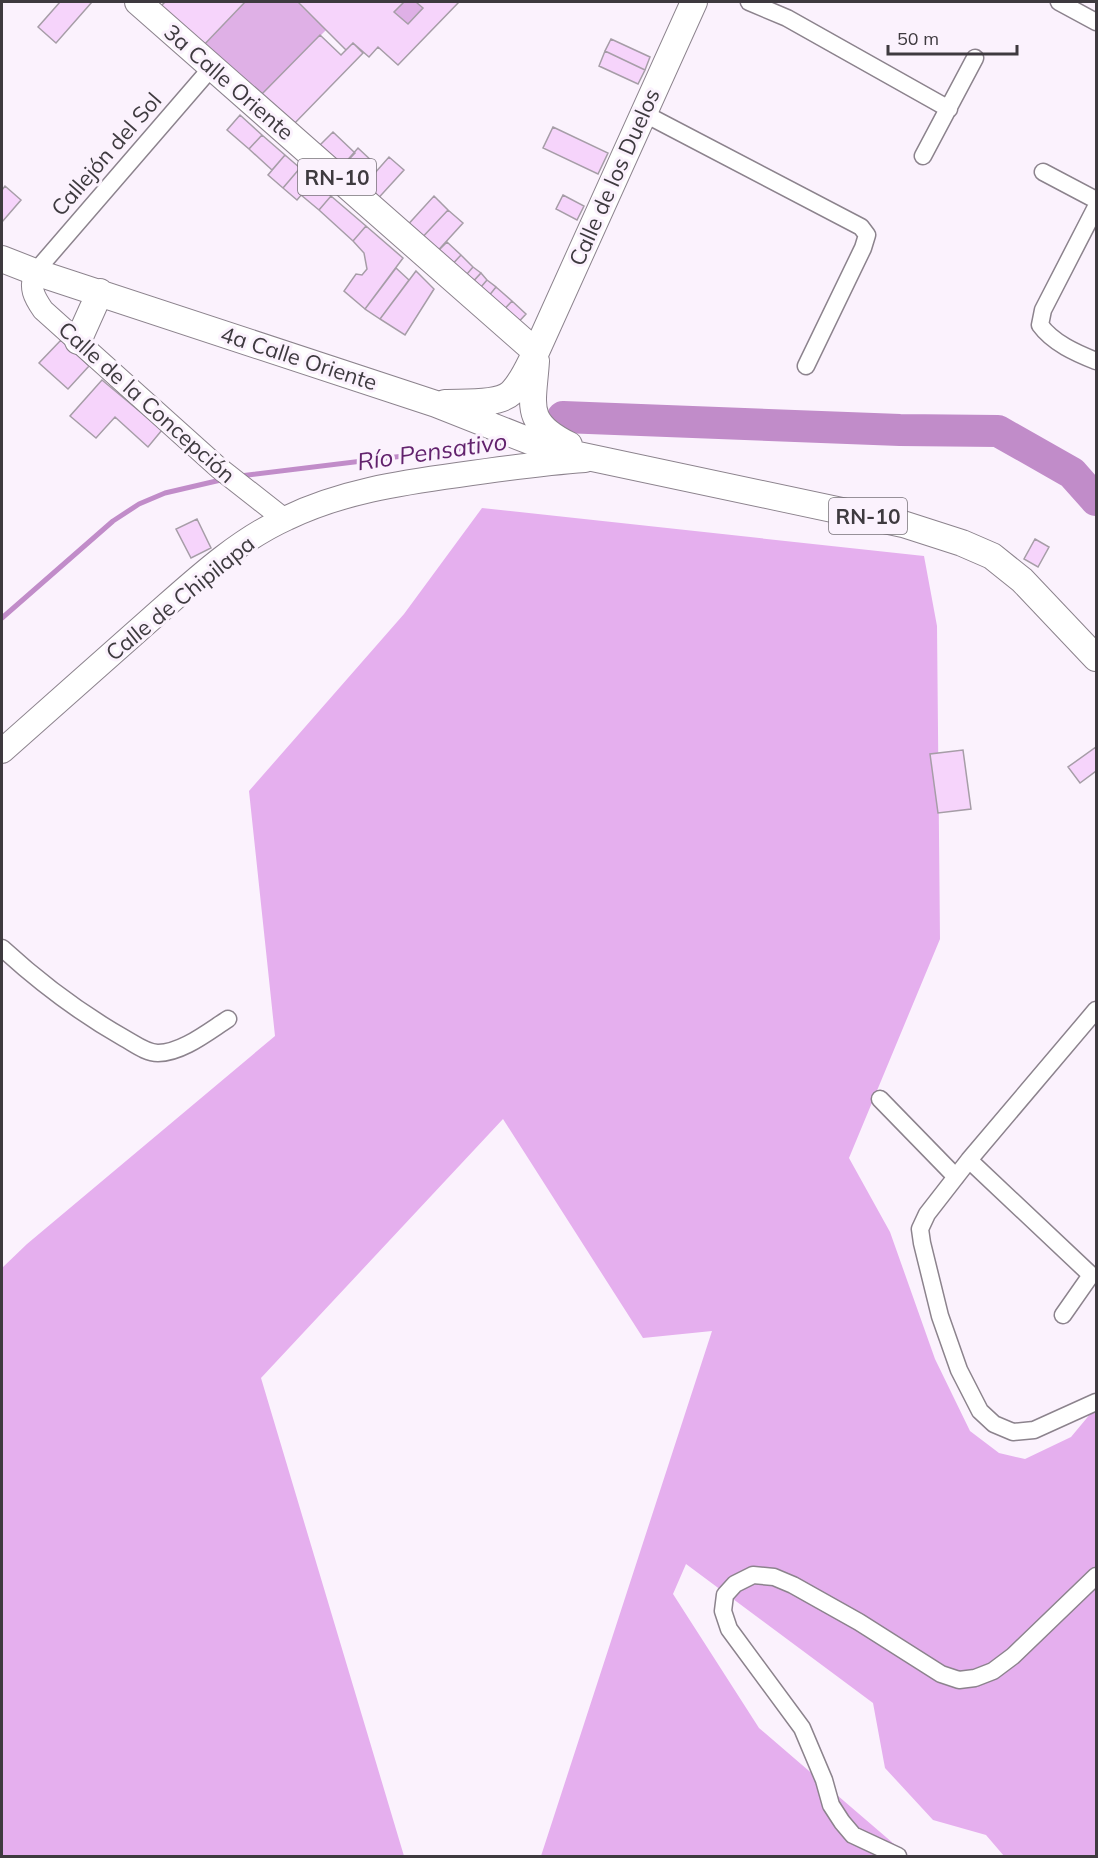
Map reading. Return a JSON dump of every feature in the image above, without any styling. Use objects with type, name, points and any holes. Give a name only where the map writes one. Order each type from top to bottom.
[{"type":"main road","name":"3a Calle Oriente","points":[[138,2],[536,352]]},
{"type":"main road","name":"Calle de los Duelos","points":[[436,404],[500,400],[518,386],[536,352],[694,2]]},
{"type":"main road","name":"4a Calle Oriente","points":[[2,259],[35,272],[436,404],[530,431]]},
{"type":"main road","points":[[78,341],[100,292]]},
{"type":"main road","name":"Calle de los Duelos","points":[[530,431],[536,352]]},
{"type":"main road","name":"RN-10","points":[[530,431],[596,459],[903,524],[962,543],[992,556],[1022,580],[1096,658]]},
{"type":"main road","name":"Calle de Chipilapa","points":[[2,751],[187,587],[231,552],[284,519],[364,490],[470,473],[596,459]]},
{"type":"street","points":[[749,2],[787,18],[949,109]]},
{"type":"street","points":[[1059,2],[1096,22]]},
{"type":"street","points":[[1081,14],[1096,33]]},
{"type":"street","points":[[923,156],[975,58]]},
{"type":"street","name":"Callejón del Sol","points":[[35,272],[212,67]]},
{"type":"street","points":[[643,113],[861,227],[867,235],[807,366]]},
{"type":"street","points":[[1043,172],[1096,200]]},
{"type":"street","points":[[1096,207],[1043,310],[1040,326],[1047,335],[1096,360]]},
{"type":"street","name":"Calle de la Concepción","points":[[35,272],[31,282],[32,291],[43,310],[219,468],[284,519]]},
{"type":"street","points":[[2,948],[26,970],[93,1021],[145,1050],[157,1053],[167,1052],[193,1042],[228,1018]]},
{"type":"street","points":[[1096,1010],[969,1160],[927,1214],[920,1229],[921,1243],[940,1316],[959,1370],[980,1411],[994,1424],[1013,1432],[1034,1430],[1096,1402]]},
{"type":"street","points":[[880,1099],[956,1177]]},
{"type":"street","points":[[969,1160],[1094,1272],[1063,1314]]},
{"type":"street","points":[[898,1857],[853,1835],[842,1822],[831,1805],[824,1779],[802,1728],[729,1629],[723,1611],[725,1595],[735,1584],[753,1575],[774,1577],[860,1622],[941,1674],[959,1680],[975,1678],[993,1671],[1038,1633],[1096,1576]]},
{"type":"shaded area","points":[[245,2],[297,2],[326,30],[258,99],[201,48]]},
{"type":"shaded area","points":[[404,2],[416,2],[423,8],[408,24],[394,12]]},
{"type":"shaded area","points":[[482,508],[924,556],[937,626],[940,939],[849,1158],[890,1232],[935,1359],[970,1431],[999,1453],[1025,1459],[1071,1437],[1096,1407],[1096,1856],[1004,1856],[986,1835],[933,1820],[885,1768],[873,1703],[686,1564],[673,1594],[759,1728],[908,1856],[541,1856],[712,1331],[643,1338],[503,1119],[261,1378],[404,1856],[2,1856],[2,1268],[27,1244],[275,1036],[249,791],[404,614]]},
{"type":"building","points":[[60,2],[92,2],[56,43],[38,27]]},
{"type":"building","points":[[165,2],[245,2],[201,48],[159,8]]},
{"type":"building","points":[[300,2],[404,2],[394,12],[408,24],[423,8],[416,2],[459,2],[398,65],[378,47],[369,57],[353,43],[346,50]]},
{"type":"building","points":[[320,35],[341,55],[353,43],[363,53],[291,127],[260,96]]},
{"type":"building","points":[[611,39],[650,57],[645,70],[605,51]]},
{"type":"building","points":[[605,51],[645,70],[638,84],[599,66]]},
{"type":"building","points":[[240,115],[262,135],[249,149],[227,130]]},
{"type":"building","points":[[553,127],[608,153],[598,174],[543,148]]},
{"type":"building","points":[[333,132],[355,153],[337,172],[315,150]]},
{"type":"building","points":[[262,135],[285,155],[272,170],[249,149]]},
{"type":"building","points":[[358,148],[375,164],[354,187],[337,172]]},
{"type":"building","points":[[285,155],[300,168],[283,188],[268,175]]},
{"type":"building","points":[[389,157],[404,170],[373,204],[359,191]]},
{"type":"building","points":[[300,168],[314,180],[297,200],[283,188]]},
{"type":"building","points":[[314,180],[331,196],[319,210],[301,195]]},
{"type":"building","points":[[5,186],[21,200],[2,222],[2,190]]},
{"type":"building","points":[[563,195],[584,206],[577,220],[556,209]]},
{"type":"building","points":[[331,196],[366,226],[353,241],[319,210]]},
{"type":"building","points":[[434,196],[448,210],[418,242],[404,229]]},
{"type":"building","points":[[448,210],[463,223],[433,256],[418,242]]},
{"type":"building","points":[[366,226],[403,258],[365,309],[344,291],[356,274],[362,275],[367,269],[364,253],[353,241]]},
{"type":"building","points":[[447,242],[461,255],[448,269],[433,256]]},
{"type":"building","points":[[461,255],[473,267],[461,281],[448,269]]},
{"type":"building","points":[[473,267],[481,273],[468,287],[461,281]]},
{"type":"building","points":[[396,268],[409,280],[380,319],[365,309]]},
{"type":"building","points":[[416,271],[434,289],[405,335],[380,319]]},
{"type":"building","points":[[481,273],[487,280],[475,294],[468,287]]},
{"type":"building","points":[[487,280],[496,287],[484,302],[475,294]]},
{"type":"building","points":[[496,287],[512,301],[499,315],[484,302]]},
{"type":"building","points":[[512,301],[526,314],[513,328],[499,315]]},
{"type":"building","points":[[61,340],[89,366],[68,389],[39,363]]},
{"type":"building","points":[[102,380],[162,430],[148,447],[115,417],[96,438],[70,416]]},
{"type":"building","points":[[197,519],[211,548],[191,558],[176,529]]},
{"type":"building","points":[[1035,539],[1049,547],[1038,567],[1024,559]]},
{"type":"building","points":[[1096,747],[1096,771],[1080,783],[1068,767]]},
{"type":"building","points":[[963,750],[971,809],[938,813],[930,754]]},
{"type":"waterway","name":"Río Pensativo","points":[[548,424],[563,417]]},
{"type":"waterway","name":"Río Pensativo","points":[[563,417],[900,430],[998,431],[1072,473],[1096,500]]},
{"type":"waterway","name":"Río Pensativo","points":[[240,476],[510,443]]},
{"type":"waterway","name":"Río Pensativo","points":[[2,618],[113,521],[139,504],[165,493],[225,479]]}]
